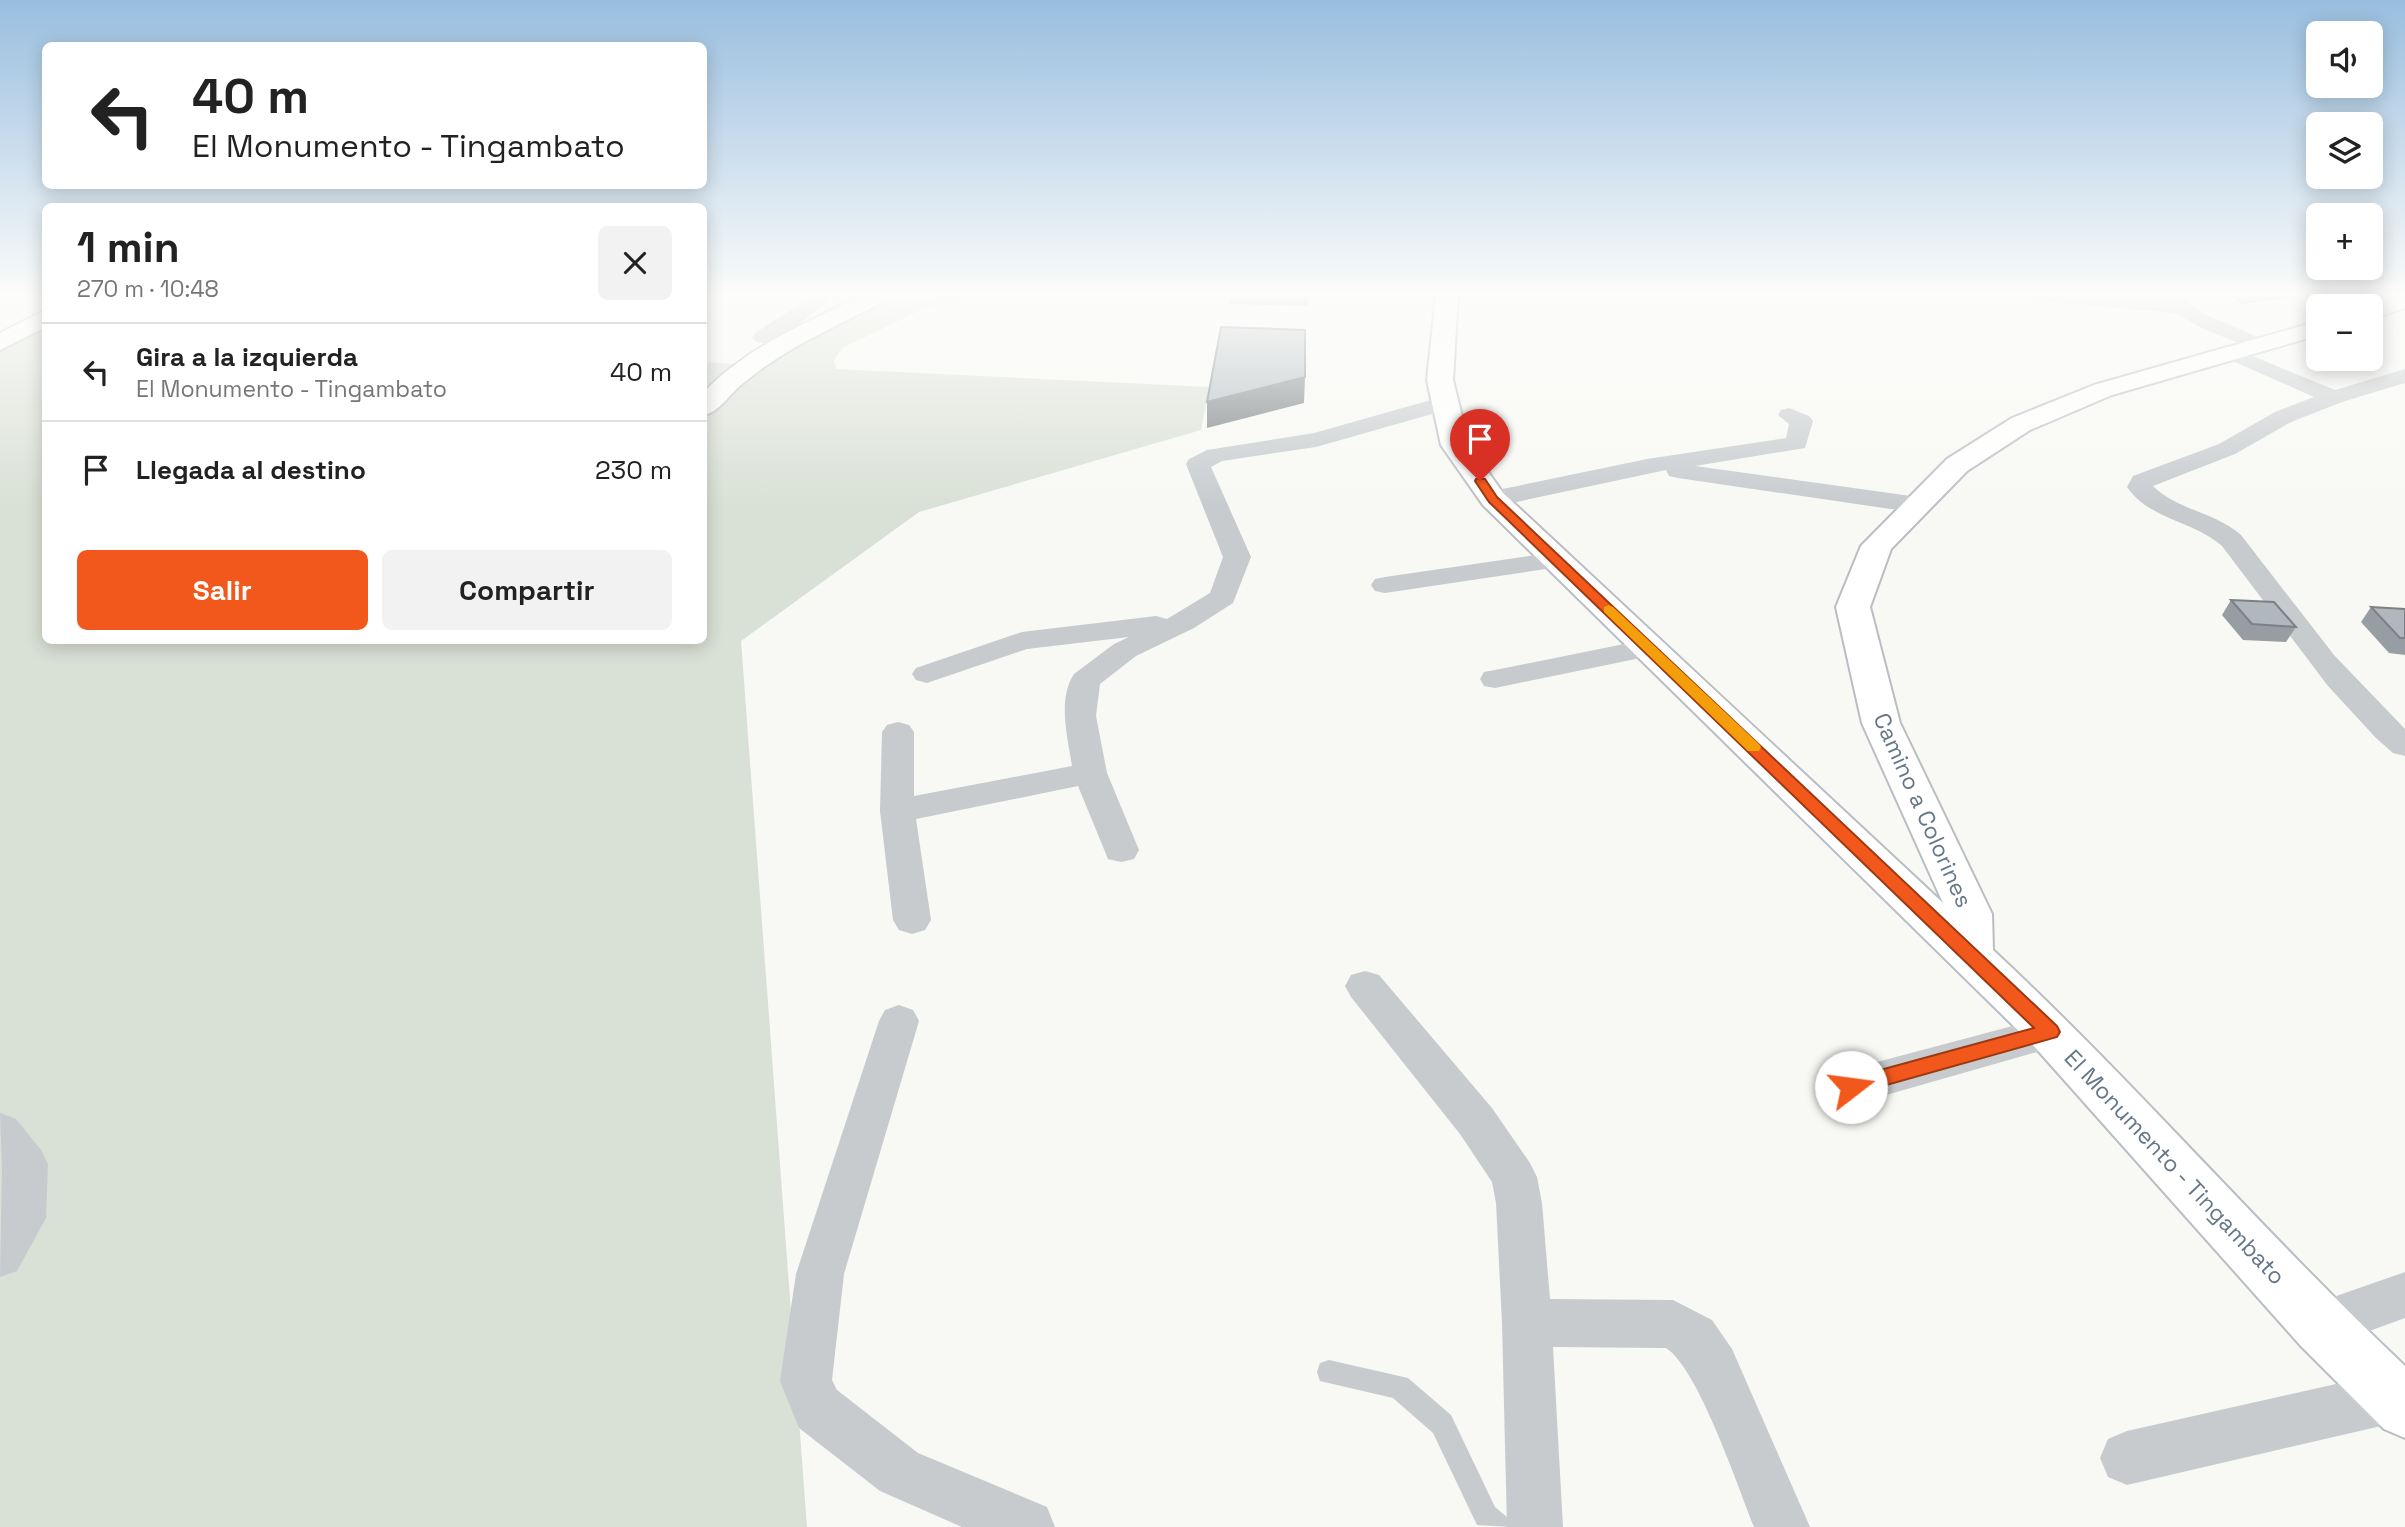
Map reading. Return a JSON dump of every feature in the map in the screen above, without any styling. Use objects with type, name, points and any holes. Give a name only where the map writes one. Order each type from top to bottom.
[{"type":"main road","points":[[707,404],[750,366]]},
{"type":"main road","name":"El Monumento - Tingambato","points":[[1441,366],[1440,380],[1455,444],[1493,499],[2050,1032],[2320,1325],[2399,1403]]},
{"type":"main road","name":"Camino a Colorines","points":[[1971,955],[1970,914],[1881,723],[1853,607],[1877,546],[1937,484],[1980,448],[2043,414],[2103,390],[2189,366]]},
{"type":"street","points":[[2278,366],[2334,397]]},
{"type":"street","points":[[2405,376],[2334,397],[2283,417],[2227,449],[2143,481],[2140,487],[2153,499],[2210,526],[2230,539],[2298,629],[2380,725],[2405,746]]},
{"type":"street","points":[[1121,850],[1090,773],[1080,716],[1085,681],[1125,650],[1184,622],[1223,597],[1237,557],[1198,464],[1216,456],[1316,440],[1445,403]]},
{"type":"street","points":[[1493,499],[1647,466],[1797,443],[1801,421],[1789,415]]},
{"type":"street","points":[[1647,466],[1918,505]]},
{"type":"street","points":[[1384,585],[1556,560]]},
{"type":"street","points":[[927,674],[1022,641],[1184,622]]},
{"type":"street","points":[[1495,679],[1649,648]]},
{"type":"street","points":[[898,732],[897,811],[912,920]]},
{"type":"street","points":[[897,811],[1090,773]]},
{"type":"street","points":[[1365,986],[1476,1121],[1514,1177],[1519,1203],[1527,1323],[1535,1527]]},
{"type":"street","points":[[899,1021],[820,1274],[806,1381],[818,1409],[898,1472],[1027,1527]]},
{"type":"street","points":[[1851,1087],[2050,1032]]},
{"type":"street","points":[[0,1132],[25,1164],[23,1218],[0,1255]]},
{"type":"street","points":[[2320,1325],[2405,1295]]},
{"type":"street","points":[[1527,1323],[1673,1324],[1694,1337],[1714,1367],[1782,1527]]},
{"type":"street","points":[[2127,1458],[2399,1403]]},
{"type":"lane","points":[[1329,1372],[1399,1387],[1442,1424],[1486,1516],[1499,1527]]},
{"type":"shaded area","points":[[0,366],[42,366],[42,644],[707,644],[707,366],[835,366],[836,369],[1209,387],[1201,430],[919,512],[741,641],[807,1527],[0,1527]]},
{"type":"building","points":[[1214,366],[1305,366],[1305,377],[1207,402]]},
{"type":"building","points":[[2231,600],[2274,602],[2296,627],[2252,624]]},
{"type":"building","points":[[2371,607],[2405,609],[2405,638],[2400,638]]},
{"type":"slow traffic","points":[[1609,610],[1753,747]]},
{"type":"route","points":[[1480,481],[1493,499],[2050,1032],[1851,1087]]}]
